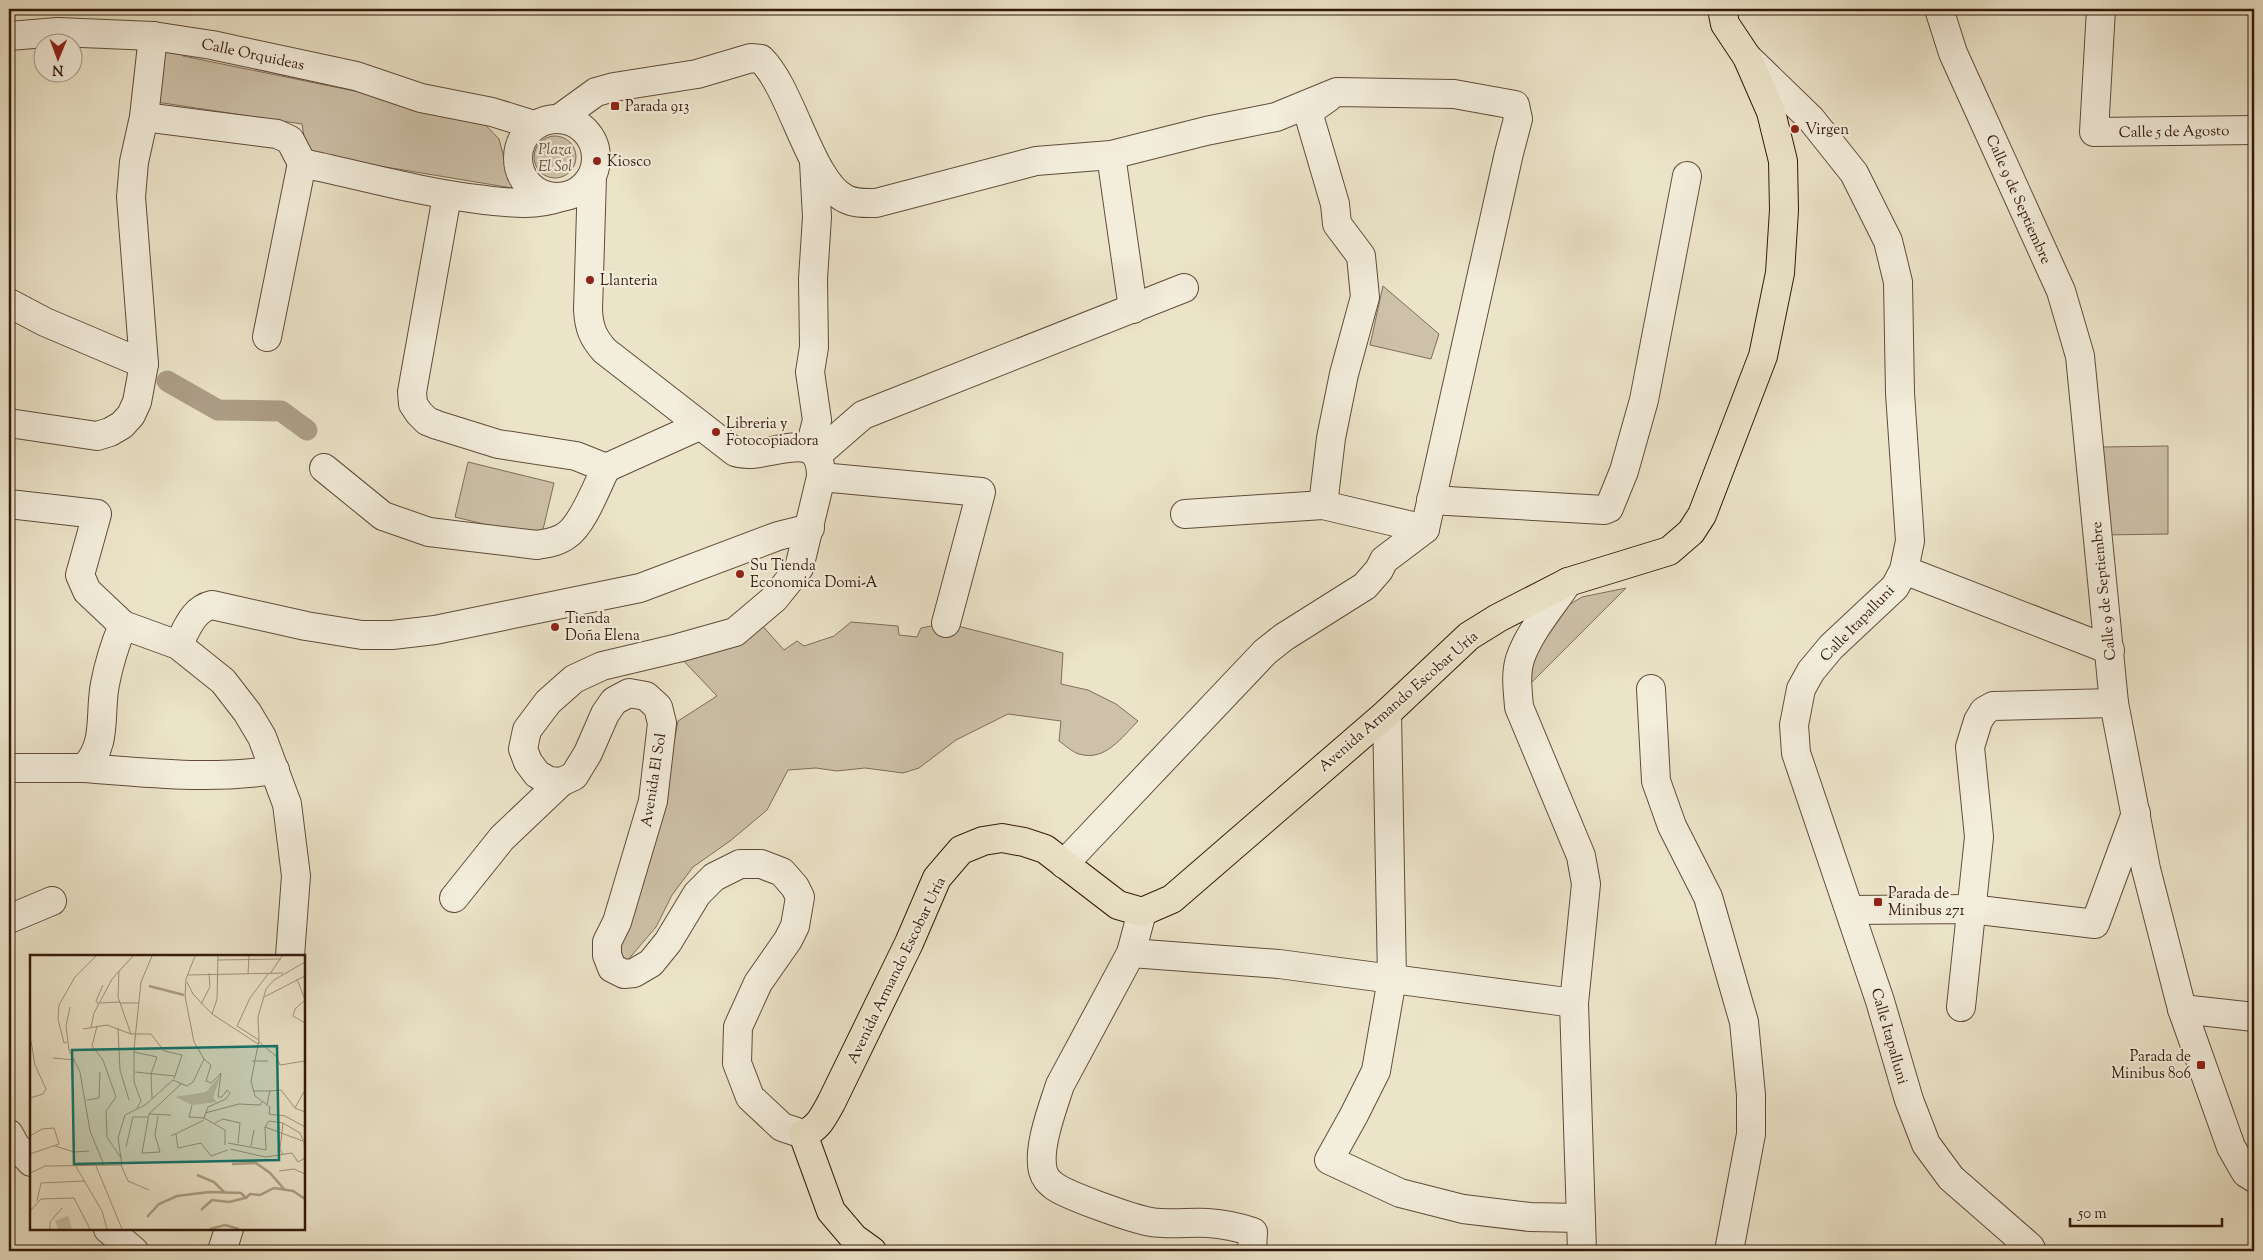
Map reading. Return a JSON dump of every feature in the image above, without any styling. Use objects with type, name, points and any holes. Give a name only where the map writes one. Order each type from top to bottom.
[{"type":"main road","name":"Avenida Armando Escobar Uría","points":[[803,1134],[812,1131],[820,1123],[909,943],[937,878],[961,850],[982,840],[1002,838],[1024,842],[1045,849],[1118,904],[1142,912],[1172,899],[1387,713],[1470,636],[1498,618],[1568,582],[1669,551],[1691,532],[1702,515],[1713,490],[1763,356],[1780,273],[1784,210],[1783,161],[1770,112],[1747,57],[1725,24],[1722,9]]},
{"type":"main road","points":[[803,1134],[831,1211],[854,1238],[872,1251]]},
{"type":"street","name":"Calle 9 de Septiembre","points":[[1939,9],[1953,52],[2060,291],[2080,356],[2114,704],[2146,869],[2182,1009],[2242,1148],[2246,1172],[2254,1178]]},
{"type":"street","name":"Calle 5 de Agosto","points":[[2102,9],[2094,132],[2254,130]]},
{"type":"street","name":"Calle Orquideas","points":[[9,36],[58,32],[153,36],[212,45],[356,76],[421,98],[492,112],[538,130]]},
{"type":"street","points":[[9,423],[97,436],[110,432],[122,425],[131,415],[137,402],[144,364],[130,197],[134,162],[144,117],[153,36]]},
{"type":"street","name":"Calle Itapalluni","points":[[1747,57],[1811,119],[1854,173],[1888,241],[1898,282],[1900,393],[1910,541],[1904,570],[1895,587],[1831,647],[1811,671],[1801,689],[1794,726],[1796,753],[1813,808],[1850,910],[1880,1001],[1909,1100],[1926,1144],[1951,1178],[2030,1247],[2032,1251]]},
{"type":"street","points":[[946,623],[980,492],[816,460],[794,447],[755,455],[743,455],[735,452],[698,426],[605,351],[594,340],[589,326],[591,229],[558,193],[529,186],[522,177],[517,157],[538,130],[596,92],[640,82],[697,74],[751,58],[762,59],[775,75],[814,158],[832,190],[844,199],[858,203],[876,203],[1036,161],[1111,155],[1214,130],[1276,118],[1338,92],[1454,94],[1515,106],[1518,119],[1425,529],[1384,560],[1379,570],[1365,586],[1284,636],[1265,652],[1064,864]]},
{"type":"street","points":[[592,139],[596,92]]},
{"type":"street","points":[[1323,505],[1334,420],[1344,374],[1365,297],[1361,256],[1337,224],[1336,204],[1308,112],[1338,92]]},
{"type":"street","points":[[144,117],[277,134],[290,140],[302,163],[267,337]]},
{"type":"street","points":[[302,163],[447,196],[558,193],[596,164],[596,152],[592,139],[584,129],[573,121],[538,130]]},
{"type":"street","points":[[1111,155],[1133,309]]},
{"type":"street","points":[[561,782],[548,782],[537,774],[528,762],[523,749],[527,730],[548,702],[574,679],[602,666],[735,632],[775,598],[799,568],[810,528],[818,420],[810,372],[814,347],[813,279],[817,218],[814,158]]},
{"type":"street","points":[[1431,500],[1604,510],[1609,508],[1624,471],[1644,400],[1687,176]]},
{"type":"street","points":[[447,196],[412,392],[413,404],[427,421],[437,425],[498,444],[576,456],[606,468]]},
{"type":"street","points":[[816,460],[863,416],[1184,288]]},
{"type":"street","points":[[9,303],[45,322],[144,364]]},
{"type":"street","points":[[324,468],[383,516],[429,532],[537,545],[553,542],[568,535],[581,518],[606,468],[698,426]]},
{"type":"street","points":[[9,504],[97,514],[80,575],[87,591],[123,625],[178,645],[223,681],[248,712],[262,737],[287,804],[296,876],[290,955]]},
{"type":"street","points":[[1185,514],[1323,505],[1425,529]]},
{"type":"street","points":[[178,645],[197,611],[212,605],[306,626],[362,635],[392,635],[435,630],[640,588],[778,536],[810,528]]},
{"type":"street","points":[[1904,570],[2110,650]]},
{"type":"street","points":[[1568,582],[1534,633],[1520,660],[1517,680],[1519,706],[1581,856],[1586,884],[1585,911],[1574,1003],[1582,1251]]},
{"type":"street","points":[[84,768],[93,759],[100,747],[104,686],[112,654],[123,625]]},
{"type":"street","points":[[1651,689],[1656,781],[1672,826],[1708,897],[1744,1022],[1751,1095],[1751,1134],[1728,1251]]},
{"type":"street","name":"Avenida El Sol","points":[[561,782],[574,776],[588,753],[605,714],[614,701],[629,693],[646,696],[658,707],[662,722],[653,802],[617,922],[607,942],[606,955],[612,968],[624,974],[634,974],[650,963],[668,942],[697,894],[714,877],[740,864],[761,864],[782,872],[795,887],[800,897],[795,926],[788,940],[758,983],[738,1027],[737,1063],[750,1097],[782,1127],[803,1134]]},
{"type":"street","points":[[1961,1007],[1979,837],[1970,747],[1978,721],[1984,711],[1993,706],[2114,704]]},
{"type":"street","points":[[1387,713],[1392,979],[1376,1070],[1329,1160],[1400,1193],[1463,1209],[1530,1217],[1581,1218]]},
{"type":"street","points":[[9,768],[84,768],[182,776],[240,775],[275,770]]},
{"type":"street","points":[[454,898],[502,838],[561,782]]},
{"type":"street","points":[[1850,910],[1971,909],[2095,924],[2136,812]]},
{"type":"street","points":[[9,919],[52,901]]},
{"type":"street","points":[[1142,912],[1131,953],[1060,1085],[1052,1109],[1042,1156],[1046,1179],[1056,1187],[1113,1210],[1150,1222],[1207,1223],[1233,1226],[1253,1232],[1252,1251]]},
{"type":"street","points":[[1131,953],[1279,964],[1574,1003]]},
{"type":"street","points":[[2182,1009],[2254,1017]]},
{"type":"street","points":[[109,1230],[134,1251]]},
{"type":"street","points":[[222,1251],[229,1230]]},
{"type":"green space","points":[[173,44],[183,56],[477,116],[499,139],[512,188],[307,154],[302,124],[143,100],[151,56]]},
{"type":"green space","name":"Plaza El Sol","points":[[559,136],[567,139],[573,145],[576,157],[573,169],[567,175],[551,178],[543,175],[537,169],[534,153],[537,145],[543,139]]},
{"type":"green space","points":[[1383,286],[1439,334],[1431,359],[1370,345]]},
{"type":"green space","points":[[2168,446],[2168,534],[2104,535],[2103,447]]},
{"type":"green space","points":[[468,462],[554,483],[541,538],[455,517]]},
{"type":"green space","points":[[1626,588],[1507,707],[1537,624],[1582,597]]},
{"type":"green space","points":[[851,622],[898,626],[899,635],[917,637],[921,628],[946,623],[1063,653],[1061,684],[1088,690],[1116,704],[1138,721],[1119,741],[1105,751],[1088,756],[1071,750],[1059,741],[1061,721],[1008,714],[956,740],[919,768],[903,773],[865,768],[837,771],[816,768],[788,770],[767,810],[730,841],[693,867],[672,895],[656,927],[626,962],[615,950],[666,784],[678,721],[717,696],[678,655],[760,623],[784,650],[797,641],[804,646],[834,636]]},
{"type":"waterway","points":[[167,381],[218,410],[281,411],[307,430]]},
{"type":"place","name":"Parada 913","points":[[615,106]]},
{"type":"place","name":"Virgen","points":[[1795,129]]},
{"type":"place","name":"Kiosco","points":[[597,161]]},
{"type":"place","name":"Llanteria","points":[[590,280]]},
{"type":"place","name":"Libreria y Fotocopiadora","points":[[716,432]]},
{"type":"place","name":"Su Tienda Economica Domi-A","points":[[740,574]]},
{"type":"place","name":"Tienda Doña Elena","points":[[555,627]]},
{"type":"place","name":"Parada de Minibus 271","points":[[1878,902]]},
{"type":"place","name":"Parada de Minibus 806","points":[[2201,1065]]}]
